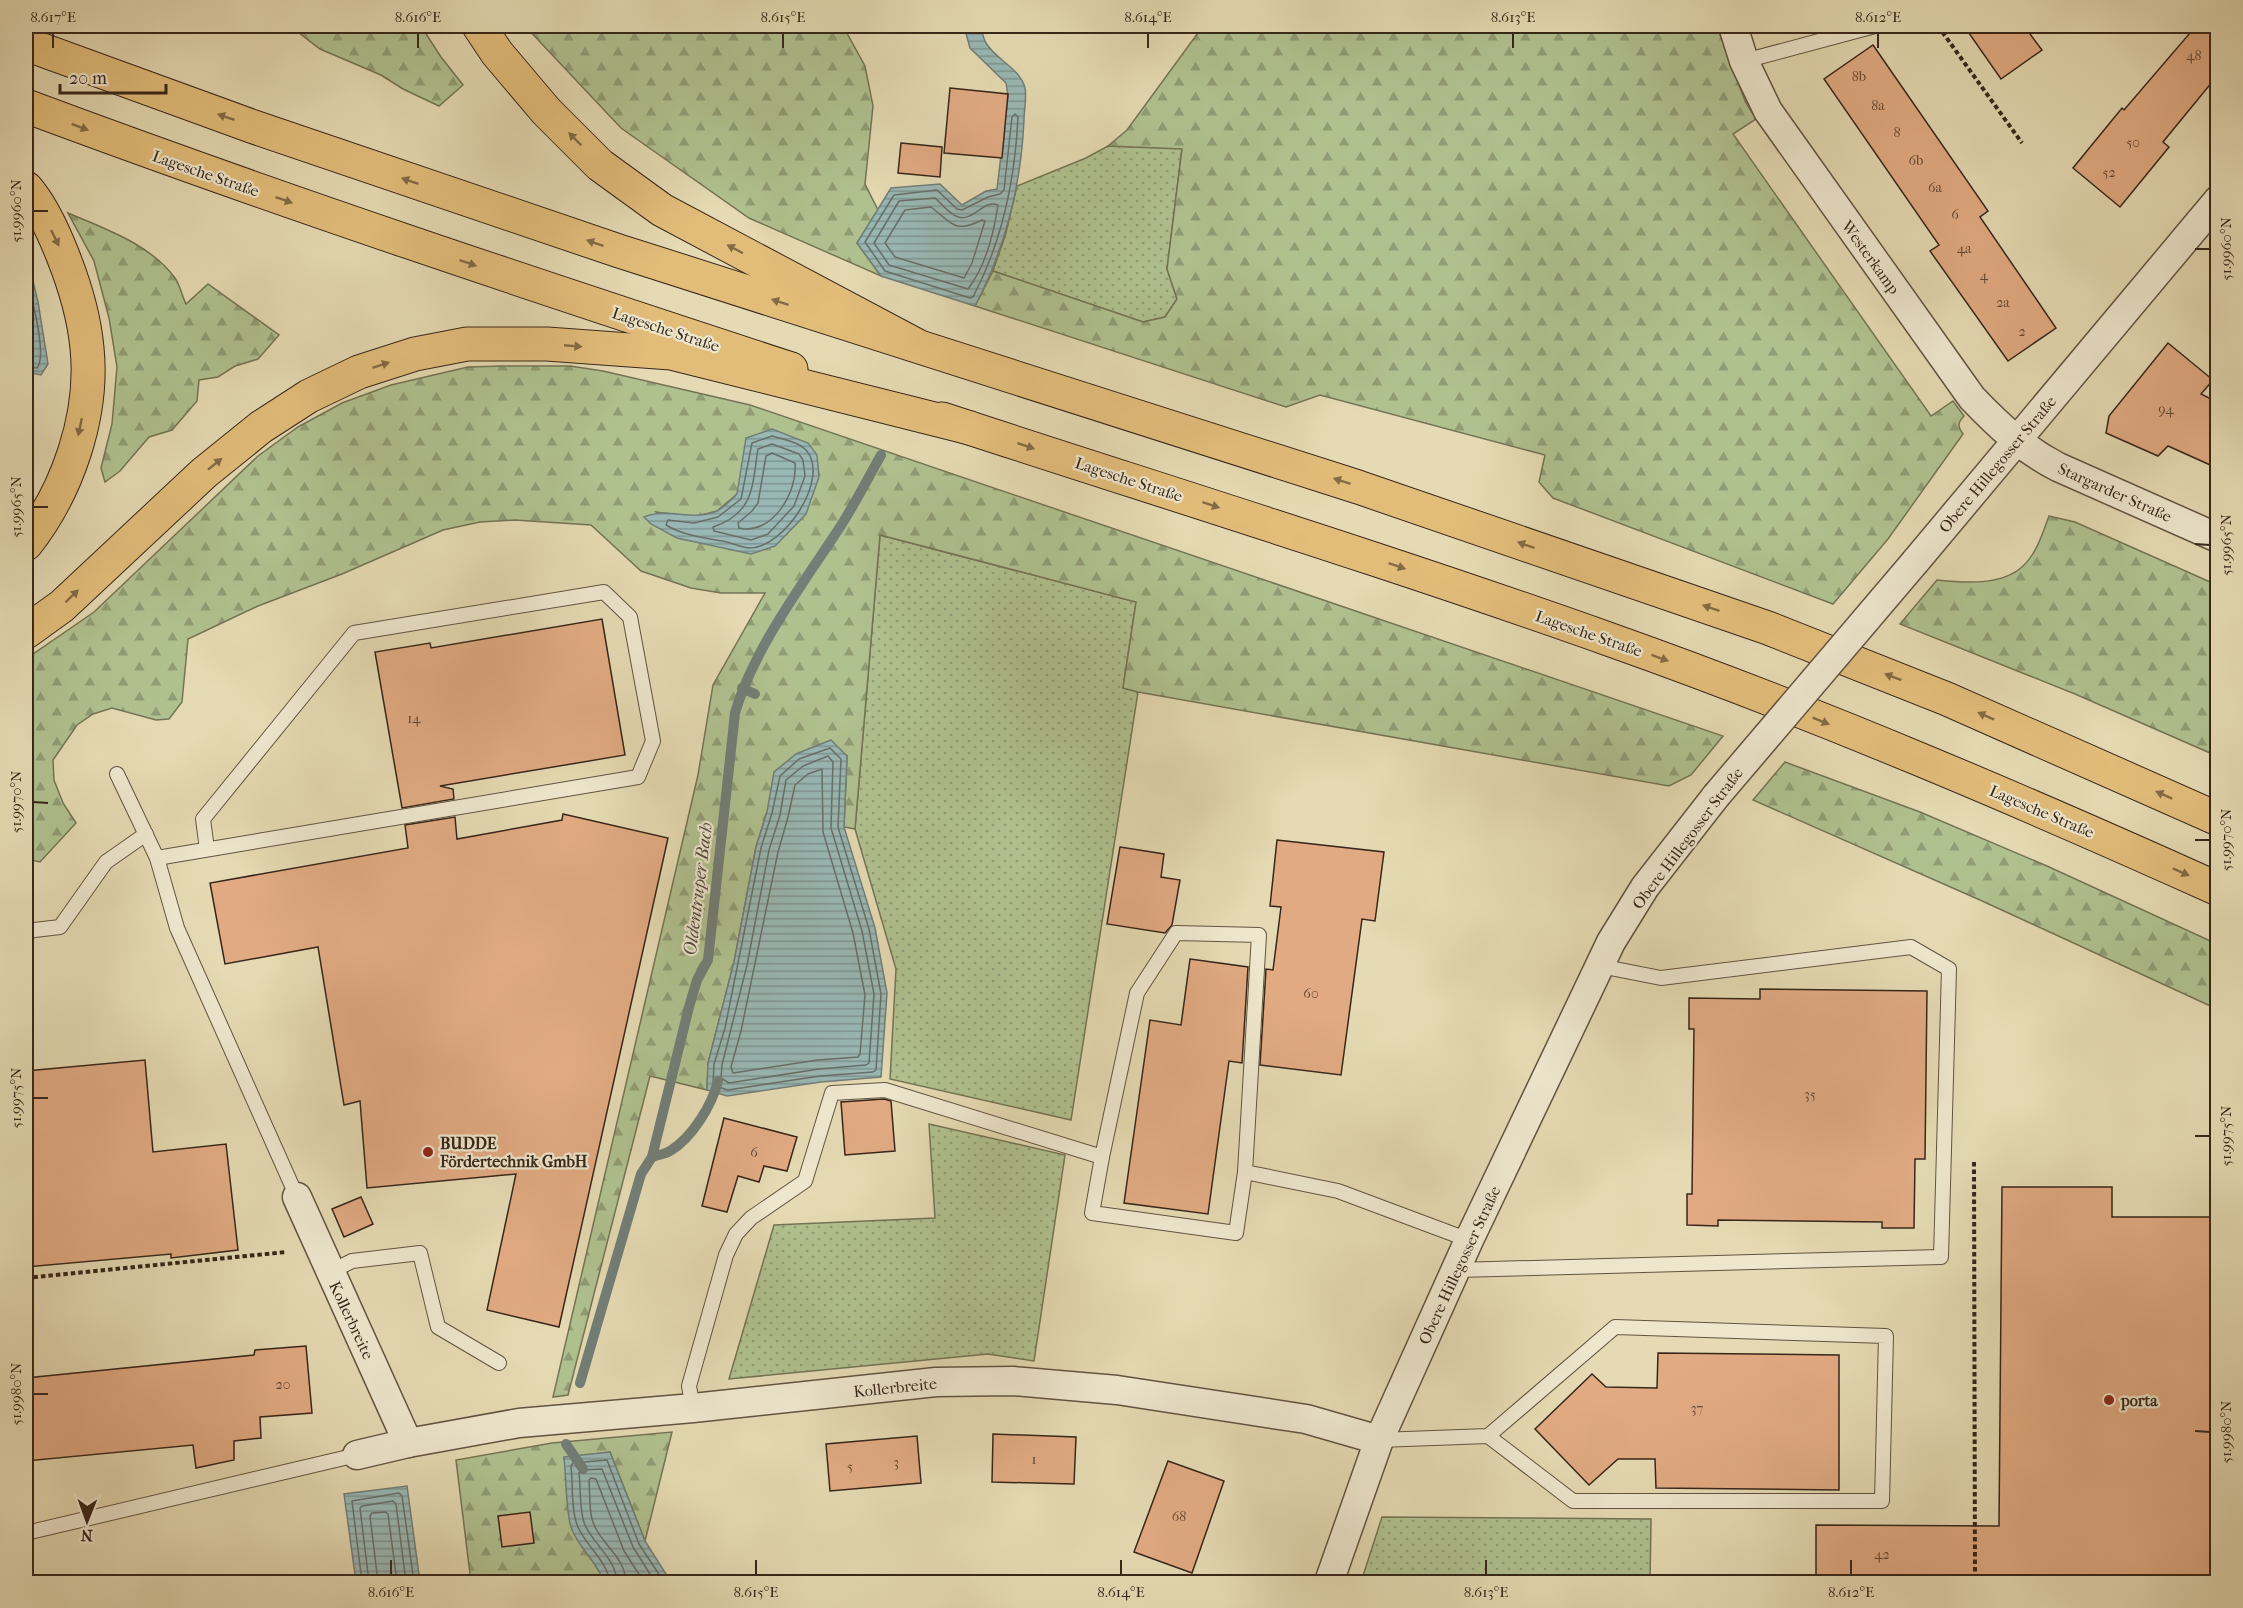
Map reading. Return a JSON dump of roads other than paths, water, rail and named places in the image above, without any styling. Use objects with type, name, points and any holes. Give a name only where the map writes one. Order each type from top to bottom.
[{"type":"highway","points":[[479,26],[497,53],[546,111],[609,171],[662,210],[916,345]]},
{"type":"highway","points":[[26,44],[265,131],[619,251],[1358,487],[1768,628],[1947,699],[2217,819]]},
{"type":"highway","name":"Lagesche Straße","points":[[26,106],[163,158],[430,250],[970,428],[1342,547],[1612,640],[1728,683],[2055,816],[2217,889]]},
{"type":"highway","points":[[26,188],[57,239],[78,292],[88,349],[86,398],[76,445],[59,490],[37,530],[26,544]]},
{"type":"highway","points":[[26,632],[62,606],[204,473],[261,427],[309,396],[349,377],[415,354],[467,344],[547,344],[671,353],[970,428]]},
{"type":"street","name":"Westerkamp","points":[[1733,26],[1744,61],[1774,120],[1972,398],[2016,441]]},
{"type":"street","name":"Obere Hillegosser Straße","points":[[1329,1582],[1379,1440],[1469,1240],[1611,942],[1645,887],[1716,796],[2217,200]]},
{"type":"street","name":"Stargarder Straße","points":[[2016,441],[2058,468],[2217,538]]},
{"type":"street","name":"Kollerbreite","points":[[297,1197],[408,1443]]},
{"type":"street","name":"Kollerbreite","points":[[357,1455],[408,1443],[519,1423],[693,1408],[936,1382],[1013,1381],[1117,1390],[1306,1419],[1379,1440]]},
{"type":"lane","points":[[1744,61],[1875,26]]},
{"type":"lane","points":[[157,858],[638,777],[653,741],[630,617],[604,592],[354,633],[203,819],[207,849]]},
{"type":"lane","points":[[117,774],[157,858],[177,928],[297,1197]]},
{"type":"lane","points":[[26,931],[60,927],[106,862],[146,834]]},
{"type":"lane","points":[[1176,933],[1258,935],[1245,1172],[1236,1233],[1092,1214],[1102,1157],[1137,993],[1176,933]]},
{"type":"lane","points":[[1456,1270],[1941,1257],[1949,969],[1911,947],[1661,978],[1600,966]]},
{"type":"lane","points":[[693,1408],[689,1386],[726,1255],[736,1234],[751,1218],[805,1181],[832,1093],[885,1090],[1102,1157]]},
{"type":"lane","points":[[1245,1172],[1338,1191],[1469,1240]]},
{"type":"lane","points":[[325,1260],[352,1261],[420,1252],[438,1327],[499,1363]]},
{"type":"lane","points":[[1379,1440],[1488,1436],[1615,1327],[1886,1336],[1882,1501],[1573,1501],[1488,1436]]},
{"type":"lane","points":[[26,1533],[357,1455]]},
{"type":"water","points":[[964,26],[980,26],[990,49],[1013,69],[1022,81],[1026,95],[1019,169],[1010,216],[995,261],[975,306],[881,276],[857,243],[891,188],[940,184],[962,205],[986,191],[997,189],[1008,96],[1006,83],[970,48]]},
{"type":"water","points":[[26,260],[38,302],[48,364],[41,375],[26,372]]},
{"type":"water","points":[[772,429],[808,443],[817,455],[819,477],[806,514],[775,546],[751,554],[677,538],[651,524],[644,517],[661,513],[697,515],[721,509],[737,494],[746,438]]},
{"type":"water","points":[[831,740],[847,756],[844,827],[875,928],[887,993],[881,1077],[821,1082],[727,1096],[707,1090],[708,1063],[734,962],[756,847],[767,812],[774,772],[796,754]]},
{"type":"water","points":[[610,1452],[645,1541],[671,1582],[604,1582],[574,1535],[568,1512],[564,1457]]},
{"type":"water","points":[[407,1486],[420,1582],[356,1582],[344,1494]]},
{"type":"waterway","name":"Oldentruper Bach","points":[[580,1383],[641,1174],[652,1157],[697,980],[708,960],[735,713],[743,689],[766,642],[844,521],[881,455]]},
{"type":"waterway","points":[[742,688],[755,694]]},
{"type":"waterway","points":[[652,1157],[670,1151],[686,1138],[706,1110],[718,1081]]},
{"type":"waterway","name":"Oldentruper Bach","points":[[566,1444],[583,1469]]},
{"type":"place","name":"BUDDE Fördertechnik GmbH","points":[[428,1152]]},
{"type":"place","name":"porta","points":[[2109,1400]]}]
